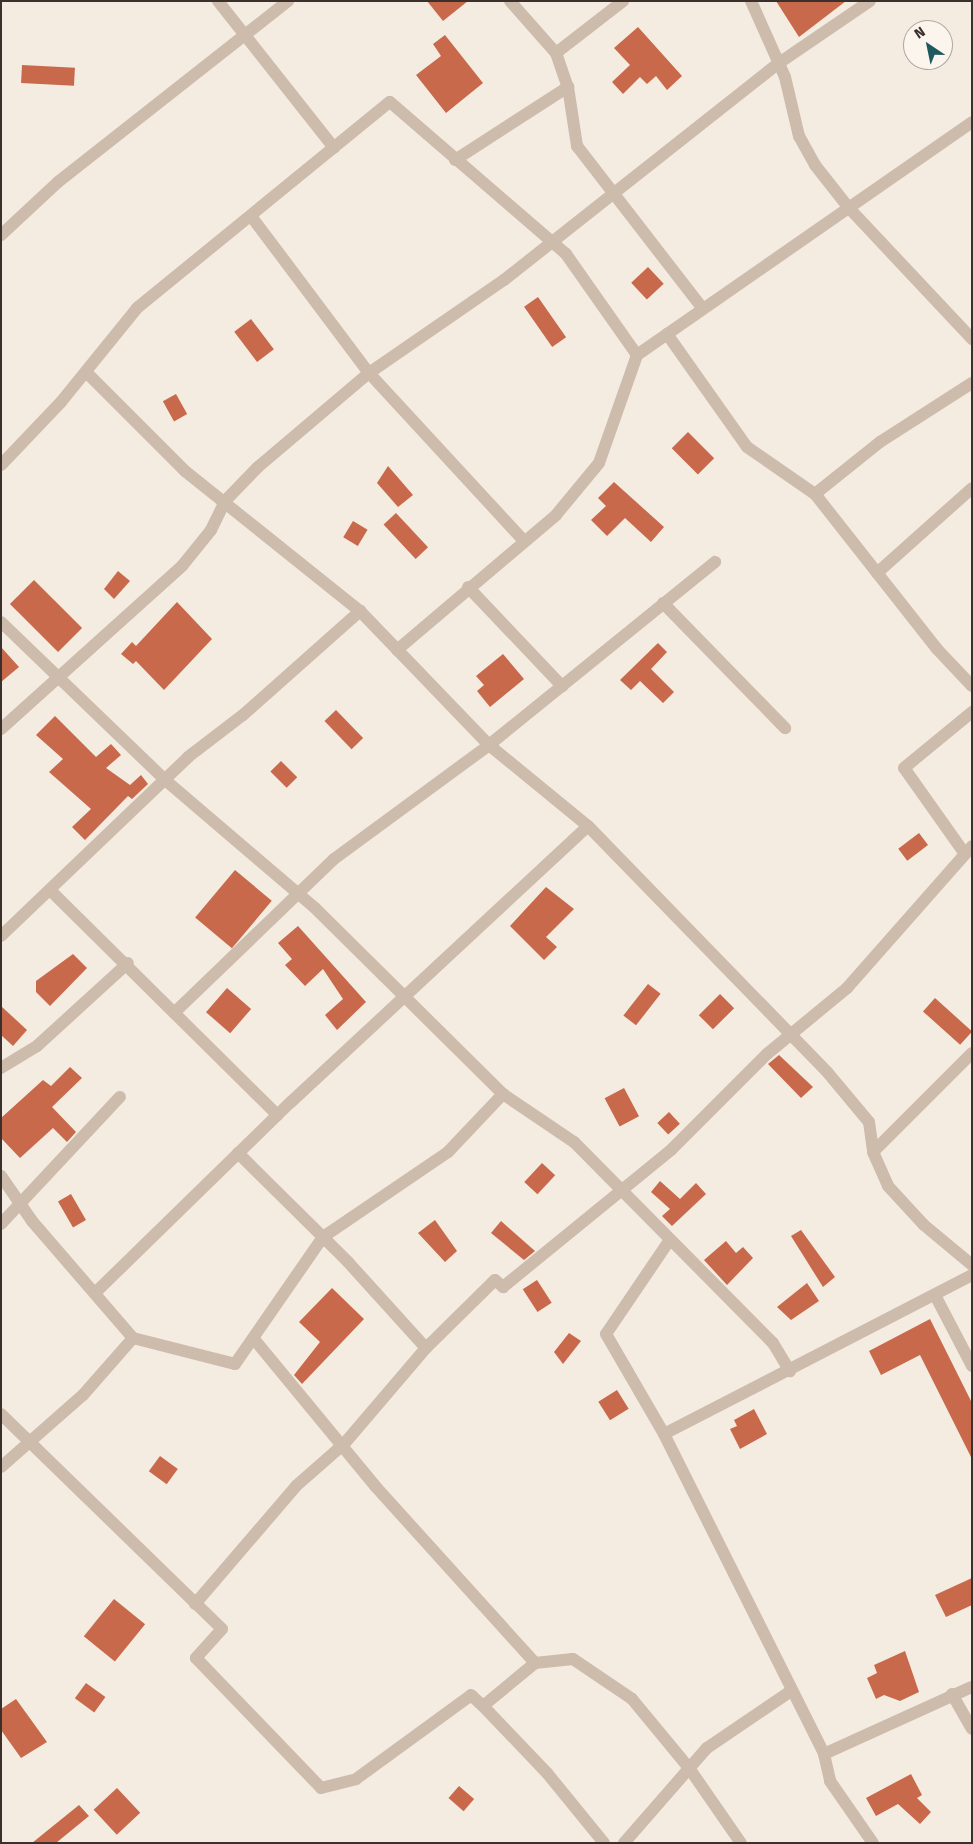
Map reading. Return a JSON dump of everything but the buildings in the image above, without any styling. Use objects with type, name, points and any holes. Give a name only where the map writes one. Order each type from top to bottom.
[{"type":"street","points":[[218,1],[247,33],[334,148]]},
{"type":"street","points":[[1,235],[58,182],[288,1]]},
{"type":"street","points":[[510,1],[556,53],[568,87],[577,146],[702,308]]},
{"type":"street","points":[[556,53],[623,1]]},
{"type":"street","points":[[751,1],[779,63],[799,136],[849,208],[972,340]]},
{"type":"street","points":[[1,729],[182,566],[211,530],[225,501],[369,373],[554,244],[779,63],[870,1]]},
{"type":"street","points":[[455,160],[568,87]]},
{"type":"street","points":[[1,464],[86,372],[137,308],[390,102],[554,244],[637,355]]},
{"type":"street","points":[[397,650],[468,587],[556,515],[599,463],[637,355],[972,122]]},
{"type":"street","points":[[251,216],[369,373],[524,540]]},
{"type":"street","points":[[667,334],[747,447],[815,494],[877,573],[972,686]]},
{"type":"street","points":[[86,372],[185,471],[225,501],[360,611],[489,745],[588,826],[790,1035],[869,1122],[873,1152],[888,1186],[924,1225],[972,1265]]},
{"type":"street","points":[[815,494],[880,442],[972,383]]},
{"type":"street","points":[[877,573],[972,488]]},
{"type":"street","points":[[175,1012],[295,893],[489,745],[663,602],[715,562]]},
{"type":"street","points":[[468,587],[562,686]]},
{"type":"street","points":[[663,602],[785,728]]},
{"type":"street","points":[[1,936],[164,780],[360,611]]},
{"type":"street","points":[[1,622],[60,677],[164,780],[295,893],[404,996],[503,1094],[574,1142],[669,1242],[773,1343],[790,1370]]},
{"type":"street","points":[[195,1604],[296,1486],[344,1444],[426,1348],[495,1280],[503,1287],[671,1150],[790,1035],[846,988],[968,850],[904,768],[972,712]]},
{"type":"street","points":[[96,1292],[278,1115],[588,826]]},
{"type":"street","points":[[50,890],[128,964],[278,1115]]},
{"type":"street","points":[[1,1068],[37,1046],[128,964]]},
{"type":"street","points":[[873,1152],[970,1061]]},
{"type":"street","points":[[1,1176],[20,1202],[133,1338],[236,1364],[323,1237],[448,1152],[503,1094]]},
{"type":"street","points":[[1,1224],[120,1097]]},
{"type":"street","points":[[238,1153],[323,1237],[426,1348]]},
{"type":"street","points":[[669,1242],[606,1334],[664,1434],[824,1754],[830,1781],[873,1843]]},
{"type":"street","points":[[664,1434],[936,1297],[972,1275]]},
{"type":"street","points":[[936,1297],[972,1366]]},
{"type":"street","points":[[1,1467],[83,1396],[133,1338]]},
{"type":"street","points":[[254,1338],[466,1590],[535,1662]]},
{"type":"street","points":[[1,1414],[222,1629],[196,1658],[321,1788],[356,1779],[471,1695],[547,1773],[604,1843]]},
{"type":"street","points":[[483,1706],[535,1662],[573,1659],[632,1699],[689,1768],[741,1843]]},
{"type":"street","points":[[824,1754],[952,1694],[972,1687]]},
{"type":"street","points":[[624,1843],[707,1748],[791,1691]]},
{"type":"street","points":[[952,1694],[972,1729]]}]
